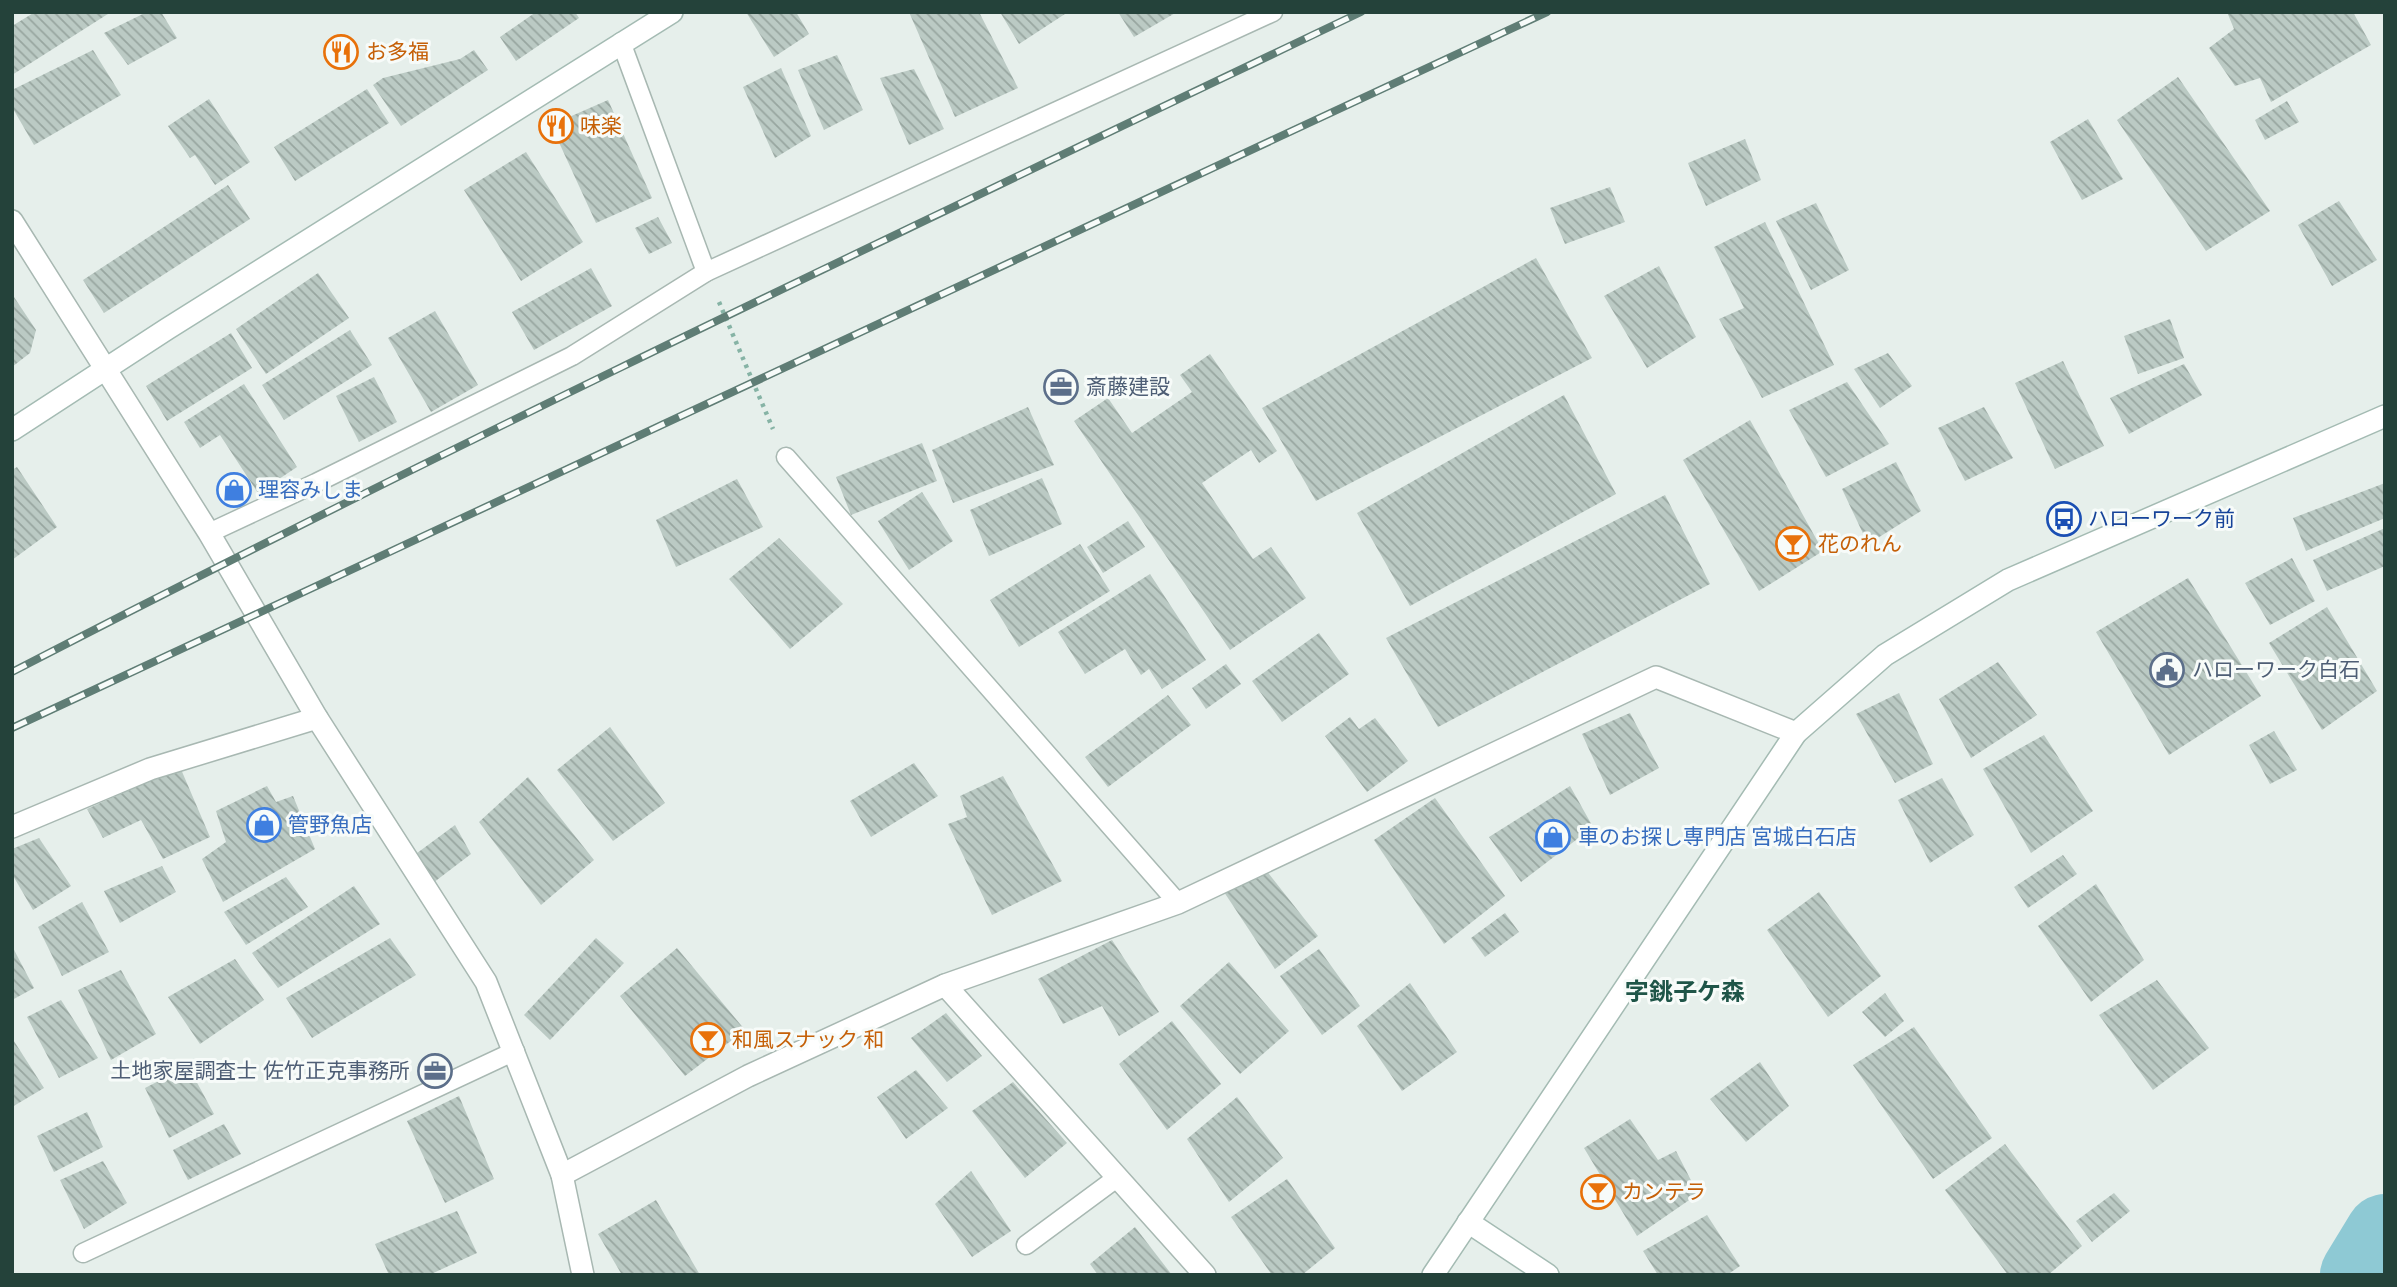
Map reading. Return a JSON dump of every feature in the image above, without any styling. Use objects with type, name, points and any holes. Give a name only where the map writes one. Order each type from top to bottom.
[{"type":"street","points":[[12,429],[672,12]]},
{"type":"street","points":[[12,221],[209,533],[317,718],[486,982],[562,1175],[583,1275]]},
{"type":"street","points":[[1433,1275],[1796,733],[1885,655],[2008,580],[2385,416]]},
{"type":"street","points":[[562,1175],[748,1076],[945,985],[1178,903],[1656,677],[1796,733]]},
{"type":"street","points":[[12,827],[150,769],[317,718]]},
{"type":"street","points":[[945,985],[1205,1275]]},
{"type":"street","points":[[1468,1222],[1548,1275]]},
{"type":"lane","points":[[209,533],[572,356],[706,272],[1273,12]]},
{"type":"lane","points":[[621,42],[706,272]]},
{"type":"lane","points":[[786,457],[1178,903]]},
{"type":"lane","points":[[83,1253],[515,1051]]},
{"type":"lane","points":[[1026,1245],[1118,1177]]},
{"type":"path","points":[[706,272],[786,457]]},
{"type":"building","points":[[35,12],[111,12],[12,75],[12,26]]},
{"type":"building","points":[[147,12],[161,12],[177,38],[128,65],[104,33]]},
{"type":"building","points":[[536,12],[575,12],[579,18],[516,61],[500,37]]},
{"type":"building","points":[[746,12],[796,12],[809,34],[774,57]]},
{"type":"building","points":[[909,12],[979,12],[1018,88],[955,117]]},
{"type":"building","points":[[1000,12],[1068,12],[1019,44]]},
{"type":"building","points":[[1118,12],[1177,12],[1134,37]]},
{"type":"building","points":[[2227,12],[2353,12],[2371,45],[2271,102],[2260,78],[2235,86],[2209,48],[2234,29]]},
{"type":"building","points":[[93,50],[121,95],[34,145],[12,107],[12,90]]},
{"type":"building","points":[[474,50],[488,70],[401,126],[373,85],[383,78],[460,59]]},
{"type":"building","points":[[837,55],[863,110],[824,130],[798,70]]},
{"type":"building","points":[[781,68],[811,136],[775,158],[743,87]]},
{"type":"building","points":[[914,69],[944,129],[909,145],[880,78]]},
{"type":"building","points":[[2178,77],[2270,211],[2206,251],[2117,120]]},
{"type":"building","points":[[367,89],[389,123],[295,181],[274,147]]},
{"type":"building","points":[[209,99],[250,162],[215,185],[195,155],[190,158],[168,126]]},
{"type":"building","points":[[608,100],[652,198],[596,223],[551,125]]},
{"type":"building","points":[[2287,101],[2299,122],[2265,140],[2255,120]]},
{"type":"building","points":[[2088,119],[2123,179],[2082,200],[2050,142]]},
{"type":"building","points":[[1745,139],[1761,180],[1706,206],[1688,163]]},
{"type":"building","points":[[526,152],[583,242],[521,281],[464,190]]},
{"type":"building","points":[[228,185],[250,219],[104,313],[83,280]]},
{"type":"building","points":[[1610,187],[1625,222],[1565,244],[1550,208]]},
{"type":"building","points":[[2339,201],[2377,260],[2332,286],[2298,225]]},
{"type":"building","points":[[1816,203],[1849,270],[1811,290],[1776,221]]},
{"type":"building","points":[[658,217],[672,243],[649,254],[635,228]]},
{"type":"building","points":[[1765,222],[1834,365],[1762,398],[1719,319],[1744,308],[1714,247]]},
{"type":"building","points":[[1536,258],[1592,358],[1316,501],[1262,408]]},
{"type":"building","points":[[1659,266],[1696,337],[1647,368],[1604,296]]},
{"type":"building","points":[[591,268],[612,306],[534,350],[512,312]]},
{"type":"building","points":[[318,273],[349,318],[266,374],[236,329]]},
{"type":"building","points":[[12,294],[36,330],[30,353],[12,367]]},
{"type":"building","points":[[435,311],[478,385],[431,412],[388,338]]},
{"type":"building","points":[[2170,319],[2184,358],[2138,374],[2124,336]]},
{"type":"building","points":[[350,330],[372,365],[284,420],[262,385]]},
{"type":"building","points":[[231,333],[252,368],[167,421],[146,386]]},
{"type":"building","points":[[1888,353],[1912,386],[1880,408],[1854,369]]},
{"type":"building","points":[[1210,354],[1277,451],[1259,463],[1251,450],[1202,483],[1253,559],[1271,547],[1306,598],[1230,650],[1074,421],[1108,398],[1132,433],[1192,392],[1180,375]]},
{"type":"building","points":[[2063,361],[2104,446],[2055,469],[2015,383]]},
{"type":"building","points":[[2184,364],[2202,395],[2129,434],[2110,398]]},
{"type":"building","points":[[374,377],[397,422],[359,442],[336,396]]},
{"type":"building","points":[[1847,382],[1889,444],[1826,477],[1789,410]]},
{"type":"building","points":[[244,384],[297,467],[258,493],[220,435],[200,448],[184,422]]},
{"type":"building","points":[[1564,395],[1616,494],[1410,606],[1357,513]]},
{"type":"building","points":[[1028,407],[1054,465],[953,503],[932,450]]},
{"type":"building","points":[[1984,407],[2013,458],[1965,481],[1938,428]]},
{"type":"building","points":[[1750,420],[1823,551],[1759,591],[1683,460]]},
{"type":"building","points":[[922,443],[937,481],[851,515],[836,477]]},
{"type":"building","points":[[1896,462],[1921,511],[1868,544],[1842,489]]},
{"type":"building","points":[[17,467],[57,527],[12,560],[12,470]]},
{"type":"building","points":[[1042,478],[1062,524],[989,556],[970,510]]},
{"type":"building","points":[[737,479],[763,527],[676,567],[656,520]]},
{"type":"building","points":[[2385,483],[2385,518],[2306,551],[2293,518]]},
{"type":"building","points":[[922,492],[953,541],[909,570],[878,521]]},
{"type":"building","points":[[1665,495],[1710,584],[1438,727],[1386,638]]},
{"type":"building","points":[[1128,521],[1145,547],[1103,573],[1087,547]]},
{"type":"building","points":[[2385,528],[2385,566],[2327,591],[2313,560]]},
{"type":"building","points":[[779,538],[843,604],[790,649],[729,579]]},
{"type":"building","points":[[1080,544],[1110,591],[1019,647],[990,600]]},
{"type":"building","points":[[2292,558],[2315,601],[2270,625],[2245,583]]},
{"type":"building","points":[[1150,574],[1206,660],[1162,689],[1149,669],[1141,675],[1125,649],[1085,674],[1058,632]]},
{"type":"building","points":[[2188,578],[2261,696],[2169,755],[2096,632]]},
{"type":"building","points":[[2327,607],[2377,691],[2322,730],[2269,643]]},
{"type":"building","points":[[1319,633],[1349,674],[1282,722],[1252,681]]},
{"type":"building","points":[[1998,662],[2037,715],[1971,758],[1939,699]]},
{"type":"building","points":[[1226,664],[1241,684],[1206,709],[1192,688]]},
{"type":"building","points":[[1899,693],[1933,764],[1895,783],[1856,714]]},
{"type":"building","points":[[1168,695],[1191,725],[1108,787],[1085,757]]},
{"type":"building","points":[[1630,713],[1659,768],[1610,795],[1582,734]]},
{"type":"building","points":[[1350,717],[1359,729],[1375,718],[1408,761],[1367,792],[1325,736]]},
{"type":"building","points":[[610,727],[665,803],[613,841],[557,770]]},
{"type":"building","points":[[2274,731],[2297,770],[2270,784],[2249,745]]},
{"type":"building","points":[[2044,735],[2093,811],[2031,853],[1983,769]]},
{"type":"building","points":[[914,763],[938,796],[871,837],[850,801]]},
{"type":"building","points":[[180,767],[210,837],[163,859],[141,820],[103,838],[87,809]]},
{"type":"building","points":[[1003,776],[1062,881],[992,915],[948,824],[967,817],[960,796]]},
{"type":"building","points":[[528,777],[594,860],[541,905],[479,822]]},
{"type":"building","points":[[1942,778],[1974,835],[1930,863],[1898,800]]},
{"type":"building","points":[[267,786],[276,802],[293,796],[315,849],[223,902],[202,859],[226,842],[216,811]]},
{"type":"building","points":[[1570,786],[1593,827],[1521,882],[1489,837]]},
{"type":"building","points":[[1435,798],[1505,896],[1444,944],[1374,840]]},
{"type":"building","points":[[455,825],[471,854],[429,886],[409,859]]},
{"type":"building","points":[[39,838],[71,886],[33,910],[12,874],[12,849]]},
{"type":"building","points":[[2063,855],[2077,874],[2028,908],[2014,887]]},
{"type":"building","points":[[162,866],[176,892],[120,923],[104,891]]},
{"type":"building","points":[[1265,869],[1318,936],[1275,969],[1224,892]]},
{"type":"building","points":[[286,877],[308,907],[246,945],[224,912]]},
{"type":"building","points":[[2096,884],[2144,960],[2091,1002],[2038,926]]},
{"type":"building","points":[[354,886],[380,924],[278,988],[252,953]]},
{"type":"building","points":[[1819,892],[1881,976],[1828,1017],[1767,930]]},
{"type":"building","points":[[82,902],[109,952],[62,976],[38,927]]},
{"type":"building","points":[[1505,913],[1519,932],[1485,957],[1471,938]]},
{"type":"building","points":[[390,938],[416,975],[312,1038],[286,998]]},
{"type":"building","points":[[596,938],[624,963],[550,1040],[524,1015]]},
{"type":"building","points":[[1112,940],[1159,1012],[1119,1036],[1102,1006],[1063,1024],[1038,979]]},
{"type":"building","points":[[12,946],[34,988],[12,1000]]},
{"type":"building","points":[[677,948],[745,1030],[685,1076],[620,996]]},
{"type":"building","points":[[1319,949],[1360,1006],[1322,1035],[1280,976]]},
{"type":"building","points":[[235,959],[264,1000],[200,1044],[168,997]]},
{"type":"building","points":[[1229,962],[1289,1031],[1240,1074],[1180,1006]]},
{"type":"building","points":[[121,970],[156,1034],[111,1060],[78,990]]},
{"type":"building","points":[[2157,980],[2209,1048],[2153,1090],[2099,1015]]},
{"type":"building","points":[[1410,983],[1457,1052],[1402,1091],[1357,1026]]},
{"type":"building","points":[[1885,993],[1904,1021],[1885,1037],[1862,1012]]},
{"type":"building","points":[[61,1000],[98,1058],[59,1078],[27,1017]]},
{"type":"building","points":[[946,1013],[982,1056],[947,1082],[911,1038]]},
{"type":"building","points":[[1172,1021],[1221,1084],[1167,1130],[1119,1064]]},
{"type":"building","points":[[1914,1027],[1992,1138],[1933,1179],[1853,1065]]},
{"type":"building","points":[[12,1038],[44,1088],[12,1107]]},
{"type":"building","points":[[1760,1062],[1789,1106],[1746,1142],[1710,1099]]},
{"type":"building","points":[[188,1066],[214,1114],[169,1138],[145,1088]]},
{"type":"building","points":[[916,1070],[948,1108],[906,1139],[877,1097]]},
{"type":"building","points":[[1013,1082],[1067,1143],[1025,1178],[972,1111]]},
{"type":"building","points":[[459,1096],[494,1179],[445,1203],[407,1121]]},
{"type":"building","points":[[1237,1097],[1283,1158],[1229,1202],[1187,1139]]},
{"type":"building","points":[[87,1112],[103,1147],[54,1172],[37,1136]]},
{"type":"building","points":[[1630,1119],[1658,1160],[1676,1151],[1698,1194],[1637,1236],[1584,1148]]},
{"type":"building","points":[[224,1124],[241,1154],[188,1180],[173,1150]]},
{"type":"building","points":[[2005,1144],[2082,1246],[2048,1275],[2008,1275],[1945,1190]]},
{"type":"building","points":[[103,1161],[127,1203],[84,1229],[60,1180]]},
{"type":"building","points":[[971,1171],[1011,1231],[972,1257],[935,1204]]},
{"type":"building","points":[[1287,1179],[1335,1248],[1302,1275],[1272,1275],[1231,1217]]},
{"type":"building","points":[[2114,1193],[2130,1211],[2092,1242],[2076,1221]]},
{"type":"building","points":[[656,1200],[700,1275],[622,1275],[598,1234]]},
{"type":"building","points":[[457,1211],[477,1253],[429,1275],[389,1275],[375,1244]]},
{"type":"building","points":[[1707,1215],[1740,1266],[1727,1275],[1658,1275],[1643,1251]]},
{"type":"building","points":[[1135,1227],[1172,1275],[1098,1275],[1090,1264]]},
{"type":"waterway","points":[[2360,1275],[2385,1234]]},
{"type":"railway","points":[[12,672],[515,419],[1361,12]]},
{"type":"railway","points":[[12,728],[1547,12]]},
{"type":"place","name":"お多福","points":[[341,52]]},
{"type":"place","name":"味楽","points":[[556,126]]},
{"type":"place","name":"斎藤建設","points":[[1061,387]]},
{"type":"place","name":"理容みしま","points":[[234,490]]},
{"type":"place","name":"ハローワーク前","points":[[2064,519]]},
{"type":"place","name":"花のれん","points":[[1793,544]]},
{"type":"place","name":"ハローワーク白石","points":[[2167,670]]},
{"type":"place","name":"管野魚店","points":[[264,825]]},
{"type":"place","name":"車のお探し専門店 宮城白石店","points":[[1553,837]]},
{"type":"place","name":"和風スナック 和","points":[[708,1040]]},
{"type":"place","name":"土地家屋調査士 佐竹正克事務所","points":[[435,1071]]},
{"type":"place","name":"カンテラ","points":[[1598,1192]]},
{"type":"district","name":"字銚子ケ森","points":[[1685,991]]}]
